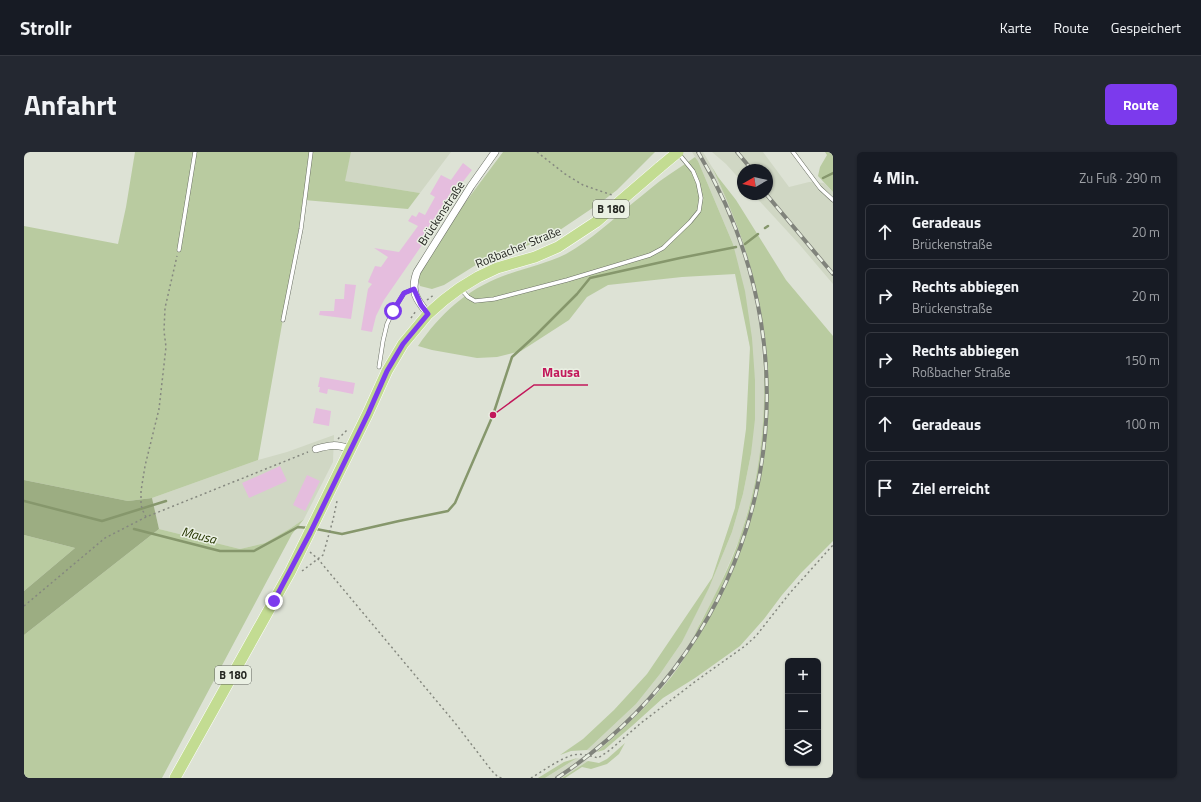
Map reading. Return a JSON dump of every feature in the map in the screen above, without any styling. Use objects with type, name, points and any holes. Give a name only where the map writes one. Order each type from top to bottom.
[{"type":"main road","name":"Roßbacher Straße","points":[[302,547],[368,414],[387,371],[403,344],[428,314],[460,288],[478,277],[497,268],[534,257],[558,247],[596,222],[677,152]]},
{"type":"main road","name":"B 180","points":[[175,778],[302,547]]},
{"type":"street","name":"Brückenstraße","points":[[414,289],[414,279],[420,266],[471,186],[495,152]]},
{"type":"street","points":[[414,289],[421,305],[428,314]]},
{"type":"street","points":[[316,449],[331,445],[339,445],[350,449]]},
{"type":"lane","points":[[179,250],[195,152]]},
{"type":"lane","points":[[283,320],[301,229],[311,152]]},
{"type":"lane","points":[[460,288],[468,297],[475,301],[494,299],[567,280],[650,255],[663,248],[690,222],[699,211],[701,198],[698,183],[693,171],[677,152]]},
{"type":"lane","points":[[793,152],[820,188],[833,200]]},
{"type":"lane","points":[[379,366],[383,341],[393,311],[404,293],[414,289]]},
{"type":"path","points":[[537,152],[565,174],[583,185],[624,198]]},
{"type":"path","points":[[146,517],[141,505],[141,491],[145,466],[159,409],[166,347],[164,331],[165,308],[179,250]]},
{"type":"path","points":[[331,445],[350,427]]},
{"type":"path","points":[[24,606],[105,538],[146,517],[316,449]]},
{"type":"path","points":[[324,552],[332,520]]},
{"type":"path","points":[[531,778],[560,761],[574,755],[598,758],[696,681],[745,646],[756,636],[789,594],[833,545]]},
{"type":"path","points":[[302,547],[310,551],[318,559],[455,723],[492,771],[498,777],[502,778]]},
{"type":"shaded area","points":[[351,152],[451,152],[420,193],[344,181]]},
{"type":"shaded area","points":[[692,152],[703,152],[712,167],[730,206],[743,242],[756,289],[764,380],[764,420],[760,456],[752,496],[741,535],[717,592],[700,623],[683,660],[636,718],[597,752],[587,750],[636,704],[660,674],[682,642],[709,588],[732,532],[743,494],[751,454],[755,380],[733,244],[698,161]]},
{"type":"shaded area","points":[[712,152],[763,152],[772,164],[737,164],[737,176]]},
{"type":"shaded area","points":[[773,165],[789,187],[809,182],[824,183],[833,192],[833,284],[759,200],[773,200]]},
{"type":"shaded area","points":[[334,435],[333,462],[304,519],[265,543],[240,549],[159,529],[152,498],[258,460],[287,452]]},
{"type":"shaded area","points":[[577,758],[588,761],[562,778],[545,778]]},
{"type":"green space","points":[[135,152],[351,152],[345,181],[420,193],[408,209],[304,200],[258,460],[152,498],[128,501],[24,480],[24,226],[118,244]]},
{"type":"green space","points":[[503,152],[655,152],[617,190],[554,234],[524,247],[497,254],[479,263],[444,285],[432,289],[420,286],[418,279],[420,263]]},
{"type":"green space","points":[[825,152],[833,152],[833,192],[818,176],[820,167],[827,155]]},
{"type":"green space","points":[[695,157],[733,244],[745,291],[752,338],[755,380],[755,419],[751,454],[743,494],[732,532],[709,588],[682,642],[660,674],[636,704],[587,750],[571,751],[560,755],[583,739],[614,710],[647,674],[712,578],[735,508],[746,429],[750,347],[735,274],[682,277],[608,285],[587,297],[569,320],[521,351],[497,357],[477,358],[418,346],[426,334],[445,313],[477,288],[503,276],[551,261],[566,254],[601,230],[660,181]]},
{"type":"green space","points":[[712,167],[736,200],[786,280],[833,336],[833,541],[801,573],[740,646],[695,678],[663,698],[604,750],[597,752],[646,706],[682,662],[733,557],[749,508],[755,482],[764,403],[763,350],[757,297],[752,272],[743,242]]},
{"type":"green space","points":[[24,480],[128,501],[152,498],[159,529],[24,635],[24,591],[75,548],[24,535]]},
{"type":"green space","points":[[304,519],[292,534],[162,778],[24,778],[24,635],[159,529],[240,549],[265,543]]},
{"type":"green space","points":[[24,535],[75,548],[24,591]]},
{"type":"green space","points":[[625,743],[619,754],[607,764],[591,769],[582,767],[565,778],[562,778],[588,761],[599,763],[607,759]]},
{"type":"green space","points":[[577,758],[545,778],[538,778],[564,762]]},
{"type":"building","points":[[463,163],[472,170],[462,183],[460,182],[435,225],[432,223],[420,244],[422,245],[384,300],[376,316],[372,332],[361,330],[368,289],[372,284],[368,282],[375,266],[381,267],[388,257],[374,248],[399,252],[418,226],[408,221],[412,215],[416,217],[419,212],[425,215],[435,197],[430,194],[441,175],[451,180]]},
{"type":"building","points":[[345,284],[356,285],[351,319],[319,315],[320,311],[334,311],[335,299],[344,299]]},
{"type":"building","points":[[320,377],[355,383],[353,394],[328,389],[327,394],[319,392],[320,387],[318,387]]},
{"type":"building","points":[[316,408],[331,411],[329,426],[313,423]]},
{"type":"building","points":[[280,466],[287,481],[249,498],[242,483]]},
{"type":"building","points":[[307,475],[320,481],[305,511],[293,505]]},
{"type":"waterway","name":"Mausa","points":[[823,178],[833,173]]},
{"type":"waterway","name":"Mausa","points":[[745,244],[758,234]]},
{"type":"waterway","name":"Mausa","points":[[316,529],[342,534],[448,511],[455,503],[493,415],[512,357],[577,294],[590,278],[736,247]]},
{"type":"waterway","name":"Mausa","points":[[24,501],[102,521],[166,501]]},
{"type":"waterway","name":"Mausa","points":[[134,529],[220,551],[254,551],[298,527],[309,528]]},
{"type":"railway","points":[[557,778],[629,720],[686,652],[729,576],[756,494],[767,409],[761,322],[738,235],[698,152]]},
{"type":"railway","points":[[737,152],[747,164]]},
{"type":"railway","points":[[771,200],[833,274]]},
{"type":"place","name":"Mausa","points":[[493,415]]},
{"type":"route","points":[[274,601],[310,533],[368,414],[387,371],[403,344],[428,314],[417,298],[414,289],[404,293],[393,311]]}]
